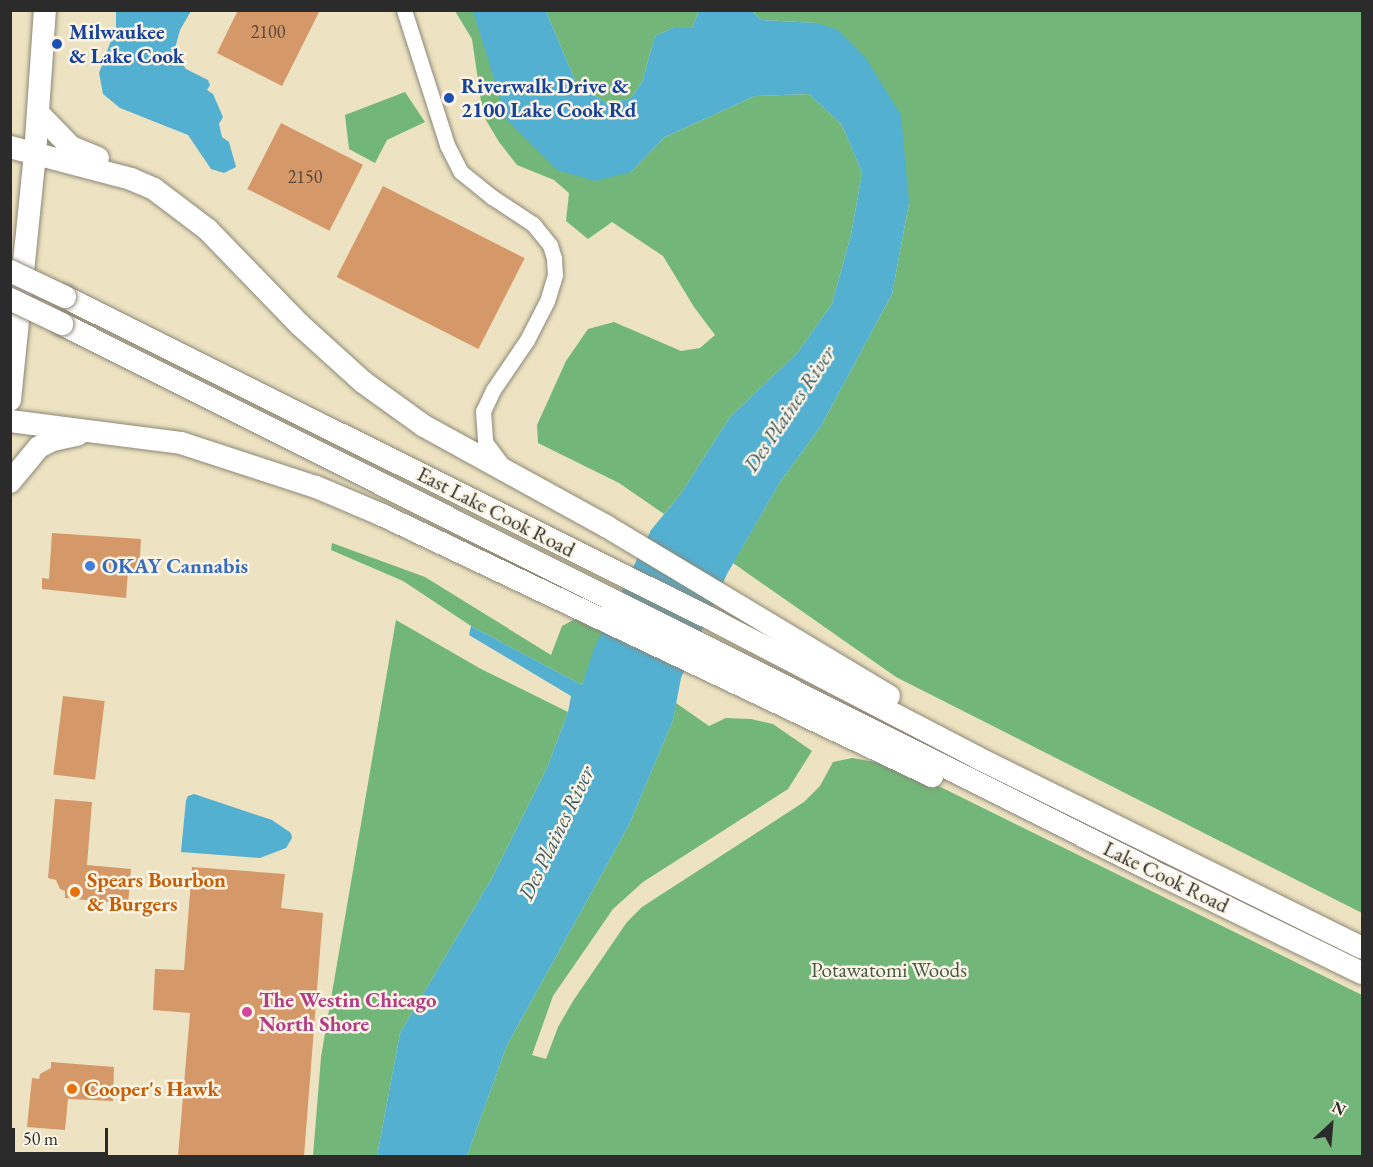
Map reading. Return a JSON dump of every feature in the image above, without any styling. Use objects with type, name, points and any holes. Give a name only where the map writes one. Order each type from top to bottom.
[{"type":"main road","points":[[10,400],[35,155],[45,10]]},
{"type":"main road","points":[[38,113],[70,147],[123,165],[185,200],[206,220],[208,230]]},
{"type":"main road","points":[[10,147],[131,178],[154,189],[184,209],[208,230],[299,324],[363,382],[424,426],[630,541],[959,738],[978,758]]},
{"type":"main road","name":"East Lake Cook Road","points":[[10,271],[717,622],[978,758]]},
{"type":"main road","name":"East Lake Cook Road","points":[[10,299],[603,594],[701,655]]},
{"type":"main road","points":[[10,421],[181,443],[316,487],[382,515],[592,615],[701,655]]},
{"type":"main road","points":[[10,482],[39,447],[61,438],[96,432]]},
{"type":"main road","name":"Lake Cook Road","points":[[701,655],[929,775],[970,779],[1362,973]]},
{"type":"main road","name":"Lake Cook Road","points":[[978,758],[1362,948]]},
{"type":"street","points":[[404,10],[447,144],[461,172],[492,197],[533,224],[550,245],[555,275],[547,301],[534,326],[493,390],[483,411],[485,442],[507,472]]},
{"type":"green space","points":[[455,11],[473,11],[631,172],[665,137],[755,96],[809,94],[842,125],[862,173],[851,235],[832,304],[798,352],[730,417],[680,495],[664,514],[619,483],[538,443],[537,425],[566,361],[588,329],[614,322],[681,351],[700,348],[715,335],[694,307],[663,256],[612,222],[588,239],[566,221],[569,193],[554,180],[517,165],[499,142],[483,115],[472,39]]},
{"type":"green space","points":[[546,11],[699,11],[692,28],[673,28],[655,36],[642,82],[630,99],[607,103],[577,85]]},
{"type":"green space","points":[[752,11],[1362,11],[1362,913],[896,677],[733,563],[780,482],[821,426],[892,294],[909,203],[817,23],[761,20]]},
{"type":"green space","points":[[405,92],[425,122],[387,140],[375,163],[349,149],[345,115]]},
{"type":"green space","points":[[332,543],[425,577],[551,655],[562,626],[579,617],[604,629],[582,685],[471,626],[403,581],[331,550]]},
{"type":"green space","points":[[396,620],[481,669],[568,712],[547,768],[492,878],[400,1033],[377,1156],[313,1156],[321,1057]]},
{"type":"green space","name":"Potawatomi Woods","points":[[676,703],[709,726],[726,718],[751,719],[773,724],[812,751],[788,789],[643,882],[613,909],[553,996],[532,1055],[546,1059],[558,1027],[573,1001],[627,922],[642,907],[804,802],[820,786],[833,762],[852,758],[898,766],[1362,995],[1362,1156],[467,1156],[507,1045],[629,825],[673,720]]},
{"type":"water","points":[[116,11],[191,11],[180,30],[174,52],[186,69],[208,80],[210,85],[207,90],[213,94],[223,117],[219,124],[222,137],[229,142],[236,167],[224,173],[211,169],[188,135],[120,108],[103,94],[99,73],[116,27]]},
{"type":"water","name":"Des Plaines River","points":[[473,11],[546,11],[577,85],[607,103],[630,99],[642,82],[655,36],[673,28],[692,28],[699,11],[752,11],[761,20],[817,23],[838,30],[865,57],[901,115],[909,203],[892,294],[821,426],[780,482],[727,574],[681,678],[673,720],[629,825],[507,1045],[467,1156],[377,1156],[400,1033],[492,878],[547,768],[568,712],[571,696],[469,635],[471,626],[582,685],[594,649],[651,530],[680,495],[730,417],[798,352],[832,304],[851,235],[862,173],[842,125],[809,94],[755,96],[665,137],[631,172],[595,181],[557,170],[507,120]]},
{"type":"water","points":[[194,794],[272,820],[291,833],[292,838],[286,848],[260,858],[181,852],[186,800],[188,796]]},
{"type":"building","points":[[238,10],[320,10],[282,86],[217,53]]},
{"type":"building","points":[[281,123],[363,165],[329,231],[247,189]]},
{"type":"building","points":[[383,186],[525,258],[478,349],[337,277]]},
{"type":"building","points":[[52,533],[141,539],[139,572],[128,571],[126,598],[42,589],[42,578],[49,579]]},
{"type":"building","points":[[63,696],[105,701],[95,780],[53,774]]},
{"type":"building","points":[[55,799],[92,802],[87,865],[131,869],[128,904],[65,898],[65,891],[60,889],[56,880],[48,878]]},
{"type":"building","name":"The Westin Chicago North Shore","points":[[192,867],[285,874],[281,908],[323,913],[304,1156],[178,1156],[190,1013],[153,1010],[155,969],[184,970]]},
{"type":"building","name":"Cooper's Hawk","points":[[51,1062],[114,1067],[113,1101],[68,1099],[65,1130],[27,1127],[32,1078],[39,1079],[40,1074],[51,1068]]},
{"type":"place","name":"Milwaukee & Lake Cook","points":[[57,44]]},
{"type":"place","name":"Riverwalk Drive & 2100 Lake Cook Rd","points":[[449,98]]},
{"type":"place","name":"OKAY Cannabis","points":[[90,566]]},
{"type":"place","name":"Spears Bourbon & Burgers","points":[[75,892]]},
{"type":"place","name":"The Westin Chicago North Shore","points":[[247,1012]]},
{"type":"place","name":"Cooper's Hawk","points":[[72,1089]]}]
